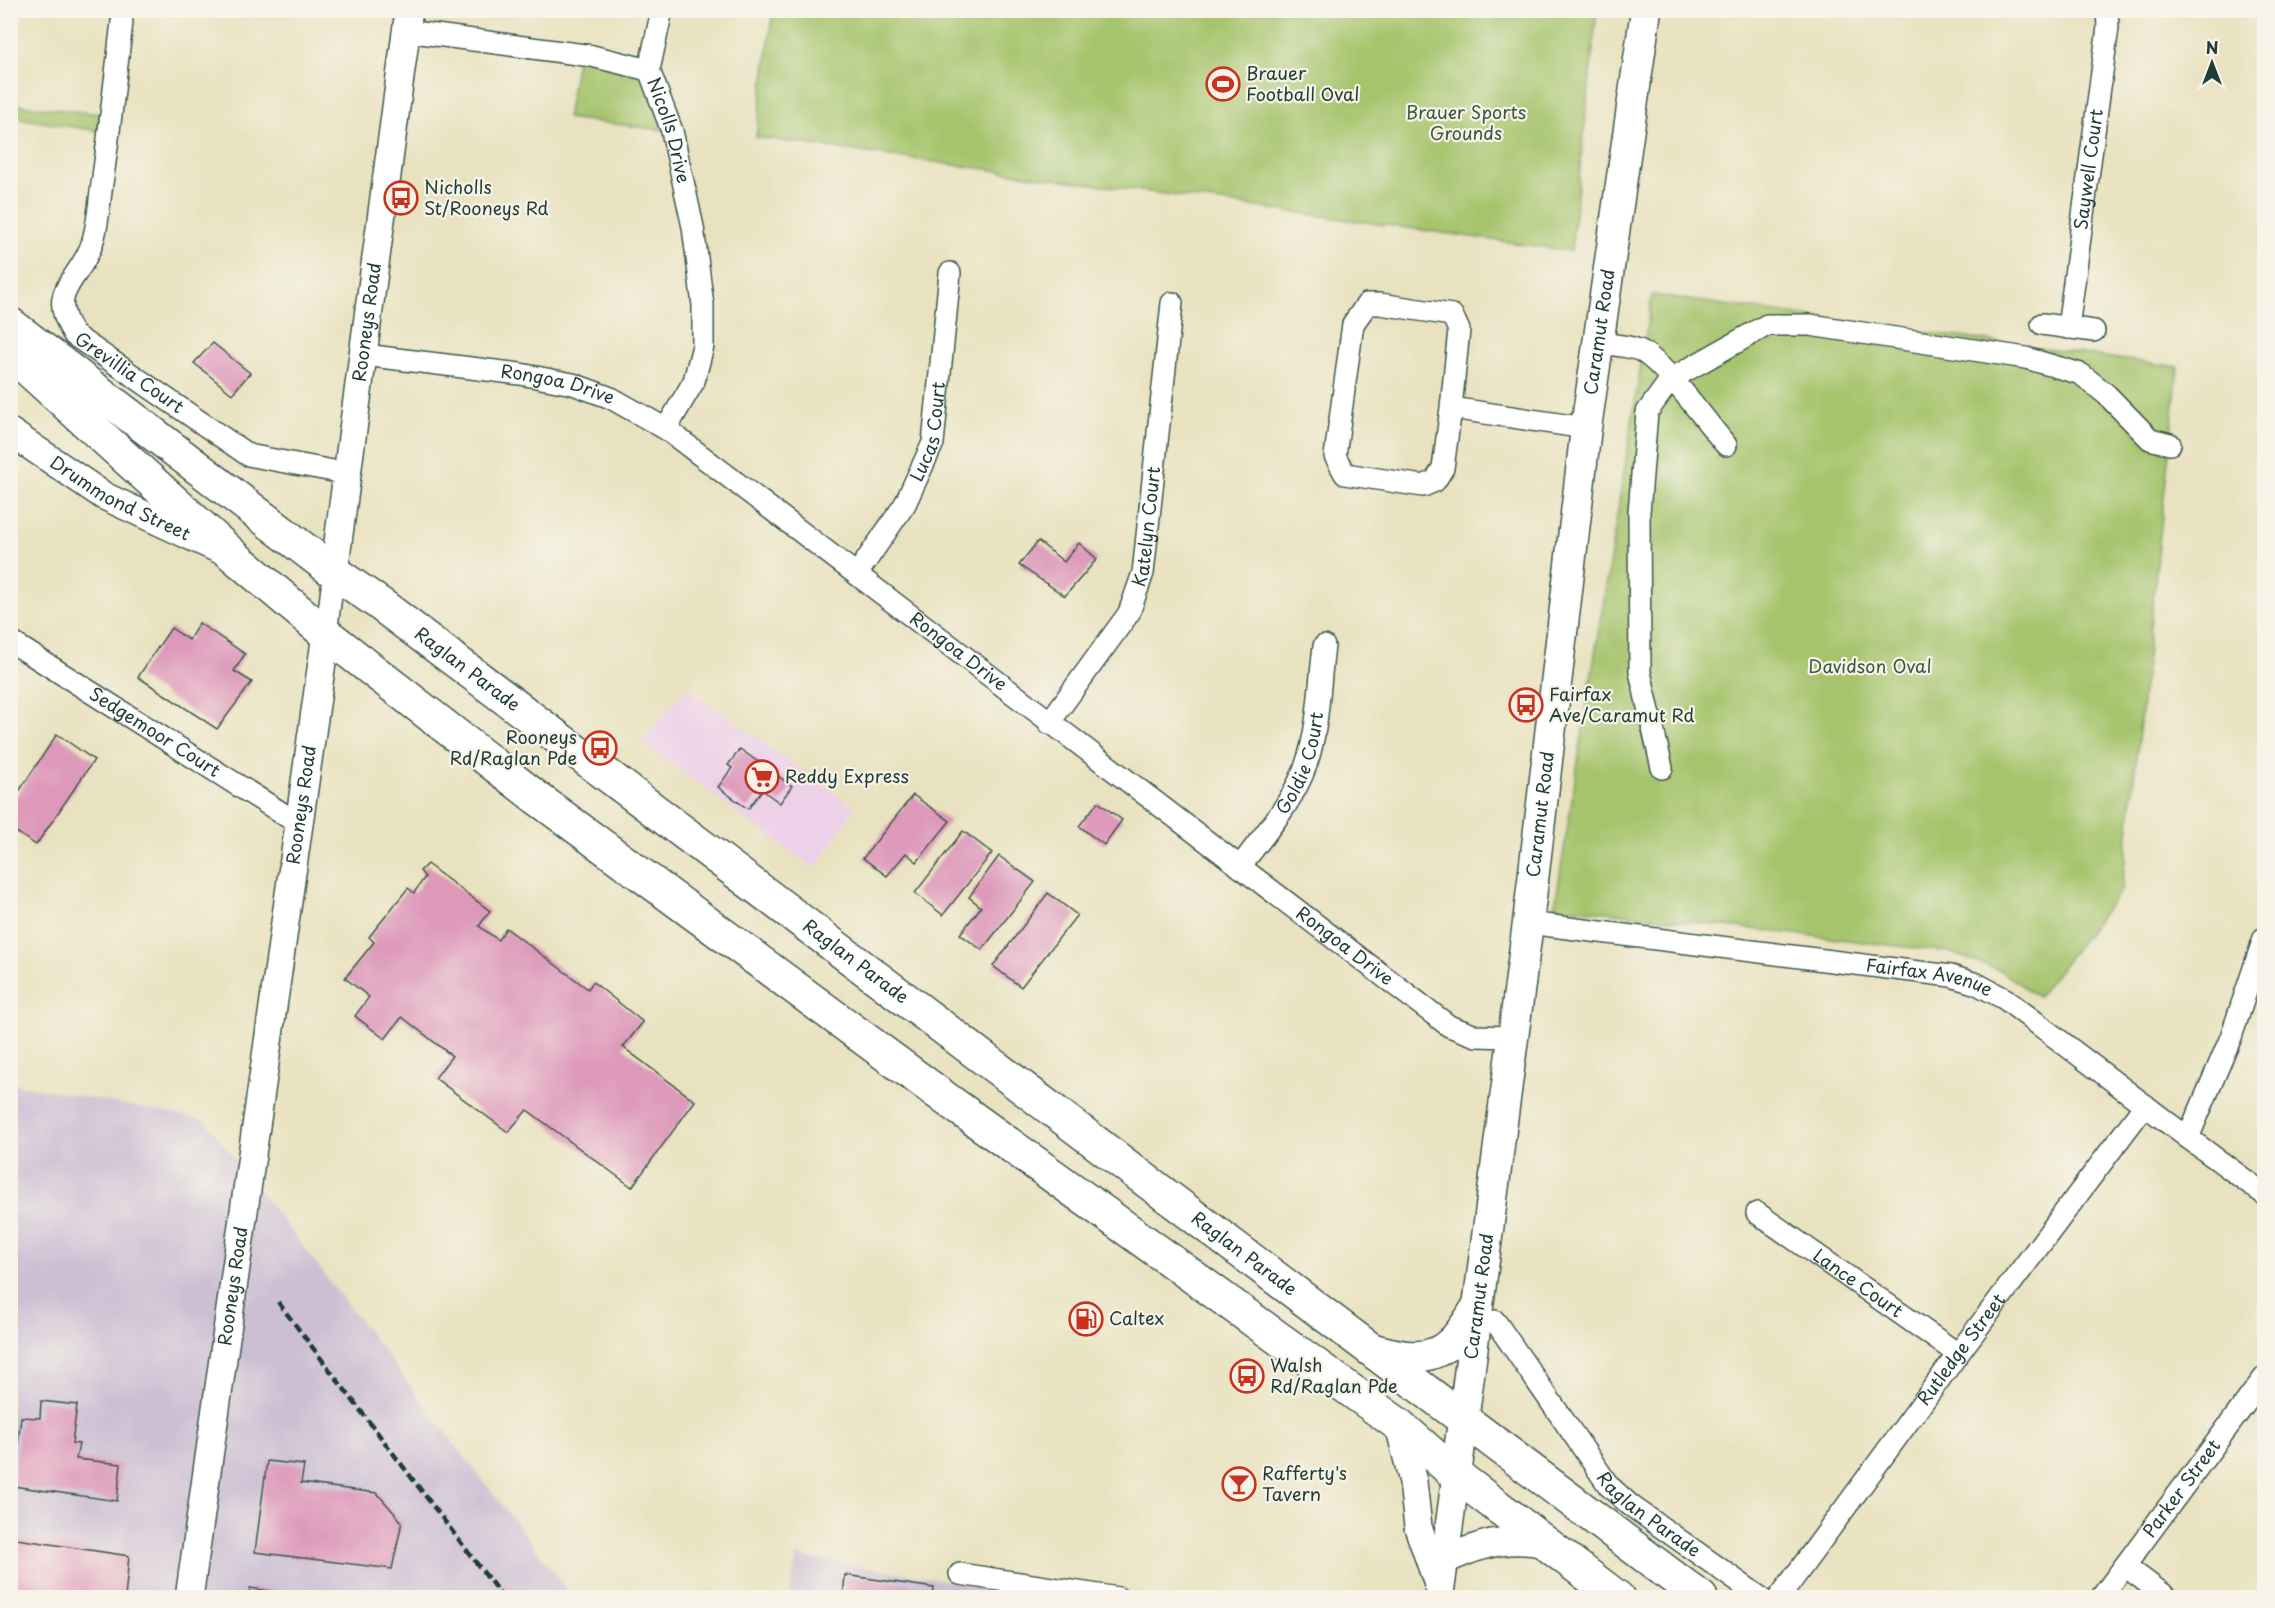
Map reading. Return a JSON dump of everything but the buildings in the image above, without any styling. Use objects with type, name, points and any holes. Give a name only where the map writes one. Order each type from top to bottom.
[{"type":"highway","name":"Raglan Parade","points":[[10,324],[334,572],[1701,1598]]},
{"type":"highway","points":[[10,352],[235,557],[326,634],[537,798],[958,1108],[1399,1425],[1456,1475],[1618,1598]]},
{"type":"highway","points":[[1556,1550],[1591,1514]]},
{"type":"main road","name":"Caramut Road","points":[[1456,1475],[1464,1419],[1487,1313],[1512,1037],[1528,923],[1586,428],[1646,10]]},
{"type":"main road","points":[[1370,1348],[1409,1357],[1441,1351],[1487,1313]]},
{"type":"street","points":[[649,70],[662,10]]},
{"type":"street","name":"Saywell Court","points":[[2068,328],[2108,27],[2107,10]]},
{"type":"street","name":"Nicolls Drive","points":[[408,21],[592,56],[649,70],[671,126],[693,227],[703,305],[703,346],[694,381],[666,429]]},
{"type":"street","name":"Rooneys Road","points":[[189,1598],[349,474],[408,21]]},
{"type":"street","name":"Grevillia Court","points":[[122,22],[98,214],[90,248],[65,294],[62,309],[67,323],[75,335],[248,455],[349,474]]},
{"type":"street","name":"Lucas Court","points":[[857,574],[905,504],[933,443],[950,273]]},
{"type":"street","name":"Katelyn Court","points":[[1049,723],[1129,613],[1143,573],[1172,303]]},
{"type":"street","points":[[1367,304],[1452,315],[1459,330],[1451,408],[1443,468],[1435,481],[1423,486],[1345,474],[1335,456],[1353,324],[1367,304]]},
{"type":"street","points":[[2042,324],[2094,331]]},
{"type":"street","points":[[1662,768],[1640,672],[1639,512],[1647,412],[1671,379],[1767,325],[1810,325],[2026,358],[2081,374],[2107,395],[2150,439],[2170,444]]},
{"type":"street","points":[[1598,342],[1637,349],[1647,354],[1671,379],[1726,446]]},
{"type":"street","name":"Rongoa Drive","points":[[364,355],[520,374],[573,384],[611,398],[666,429],[1449,1026],[1476,1036],[1512,1037]]},
{"type":"street","points":[[1451,408],[1586,428]]},
{"type":"street","name":"Drummond Street","points":[[10,432],[104,496],[235,557]]},
{"type":"street","name":"Sedgemoor Court","points":[[10,641],[299,824]]},
{"type":"street","name":"Goldie Court","points":[[1240,867],[1289,798],[1305,766],[1313,734],[1324,646]]},
{"type":"street","name":"Fairfax Avenue","points":[[1528,923],[1951,976],[1977,984],[2005,999],[2265,1194]]},
{"type":"street","points":[[2188,1138],[2231,1037],[2265,938]]},
{"type":"street","name":"Rutledge Street","points":[[1779,1598],[2145,1105]]},
{"type":"street","name":"Lance Court","points":[[1757,1213],[1958,1354]]},
{"type":"street","name":"Raglan Parade","points":[[1487,1313],[1609,1486],[1630,1505],[1761,1598]]},
{"type":"street","name":"Parker Street","points":[[2101,1598],[2265,1378]]},
{"type":"street","points":[[1399,1425],[1413,1482],[1418,1527],[1440,1594]]},
{"type":"street","points":[[1440,1594],[1456,1475]]},
{"type":"street","points":[[1591,1514],[1609,1486]]},
{"type":"street","points":[[1445,1560],[1495,1541],[1519,1540],[1556,1550]]},
{"type":"street","points":[[2124,1566],[2168,1598]]},
{"type":"street","points":[[960,1574],[1118,1598]]},
{"type":"shaded area","points":[[687,688],[855,808],[815,869],[641,742]]},
{"type":"shaded area","points":[[10,1083],[205,1120],[573,1597],[11,1597]]},
{"type":"shaded area","points":[[797,1556],[1049,1597],[789,1598]]},
{"type":"green space","name":"Brauer Sports Grounds","points":[[773,11],[1597,11],[1571,251],[756,137]]},
{"type":"green space","points":[[578,54],[649,70],[672,131],[567,118]]},
{"type":"green space","points":[[11,104],[100,114],[98,131],[11,117]]},
{"type":"green space","name":"Davidson Oval","points":[[1652,295],[2178,367],[2122,889],[2038,997],[2001,971],[1949,952],[1555,906]]},
{"type":"railway","points":[[278,1302],[503,1598]]},
{"type":"place","name":"Brauer Football Oval","points":[[1223,84]]},
{"type":"place","name":"Nicholls St/Rooneys Rd","points":[[401,198]]},
{"type":"place","name":"Fairfax Ave/Caramut Rd","points":[[1526,705]]},
{"type":"place","name":"Rooneys Rd/Raglan Pde","points":[[600,748]]},
{"type":"place","name":"Reddy Express","points":[[762,777]]},
{"type":"place","name":"Caltex","points":[[1086,1319]]},
{"type":"place","name":"Walsh Rd/Raglan Pde","points":[[1247,1376]]},
{"type":"place","name":"Rafferty's Tavern","points":[[1239,1484]]}]
